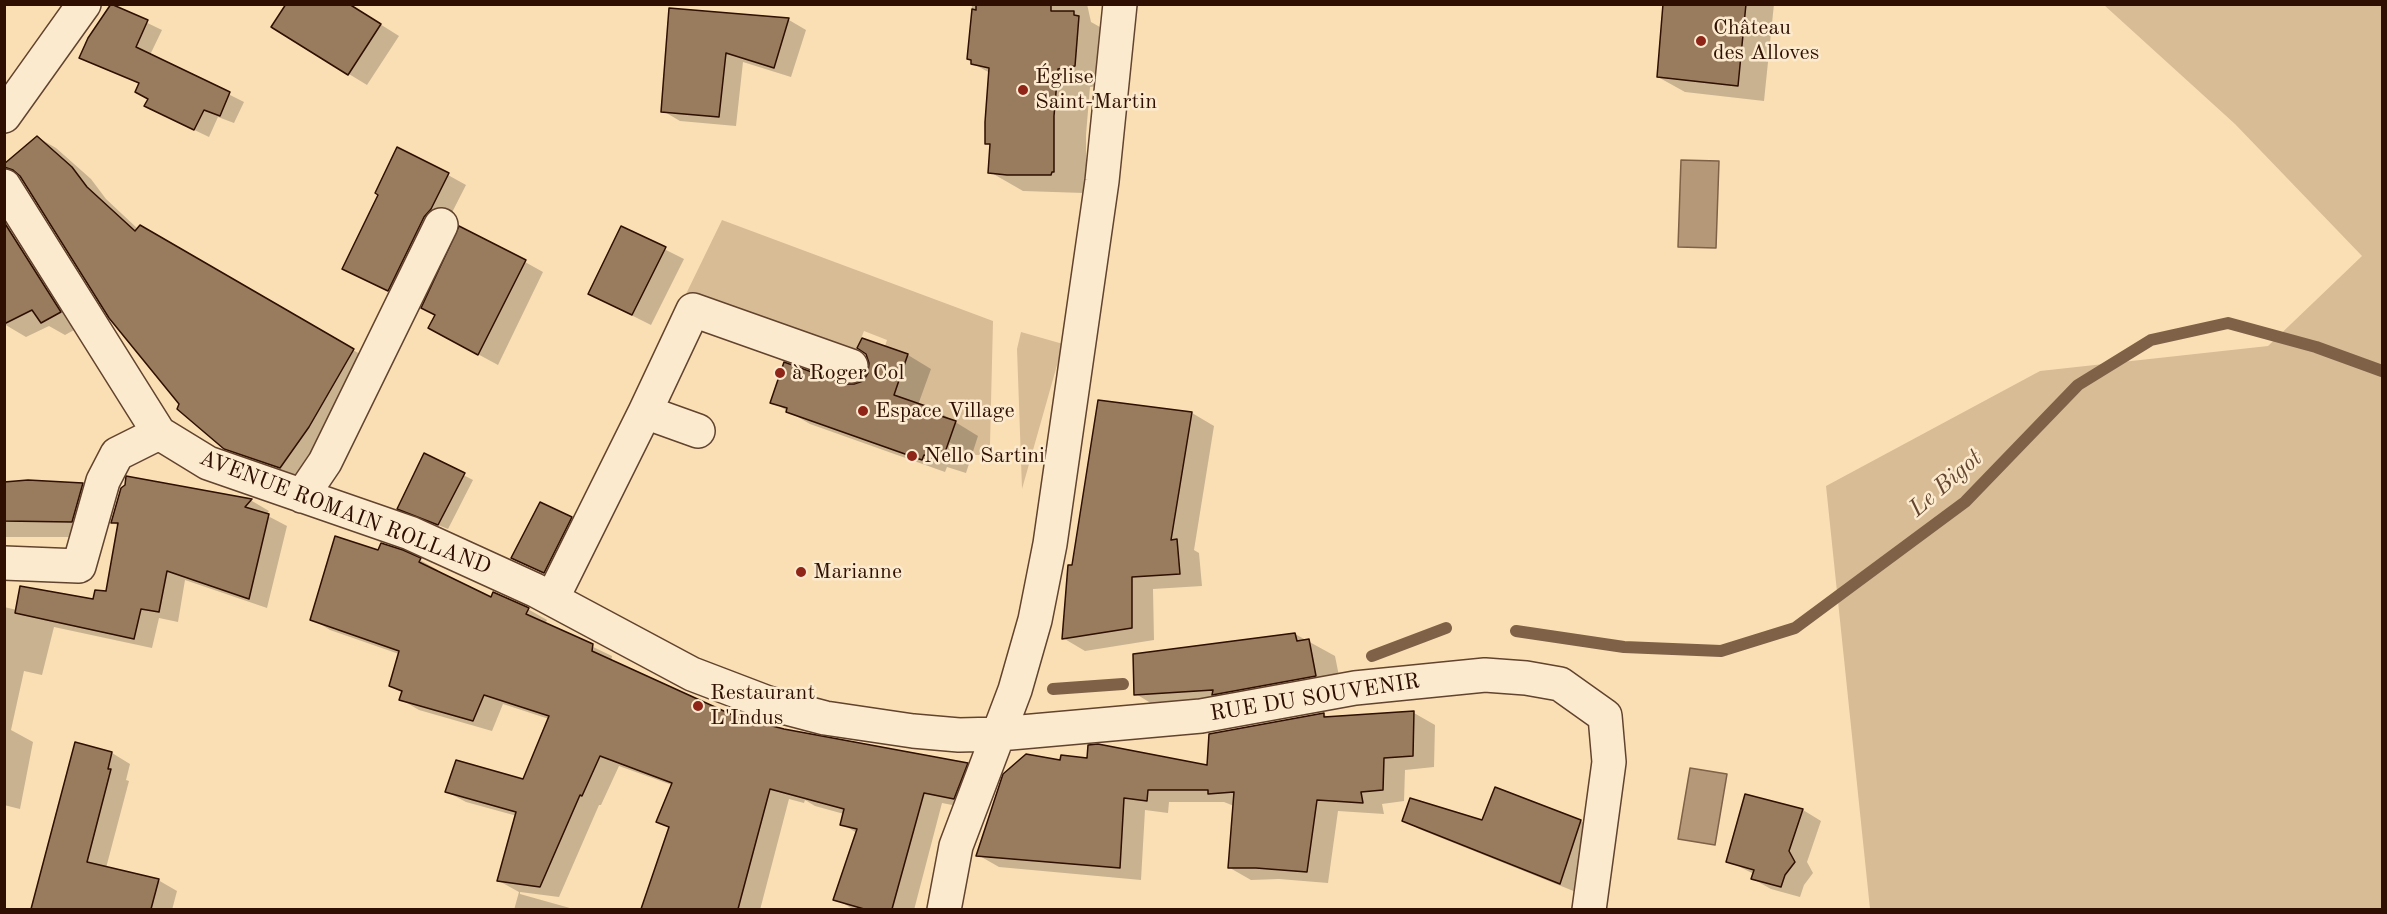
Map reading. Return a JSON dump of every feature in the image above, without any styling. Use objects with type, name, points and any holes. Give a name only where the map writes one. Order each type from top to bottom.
[{"type":"street","points":[[4,116],[84,4]]},
{"type":"street","points":[[944,909],[956,846],[1015,690],[1035,620],[1050,544],[1101,182],[1120,4]]},
{"type":"street","name":"AVENUE ROMAIN ROLLAND","points":[[4,186],[159,433],[208,463],[410,533],[543,594],[692,674],[768,703],[825,718],[913,731],[959,735],[999,734]]},
{"type":"street","points":[[302,496],[325,462],[441,225]]},
{"type":"street","points":[[543,594],[645,412],[693,310],[851,366]]},
{"type":"street","points":[[645,412],[698,431]]},
{"type":"street","points":[[4,564],[79,566],[103,481],[117,454],[159,433]]},
{"type":"street","name":"RUE DU SOUVENIR","points":[[999,734],[1201,716],[1355,688],[1485,675],[1526,678],[1560,684],[1605,716],[1609,762],[1589,909]]},
{"type":"shaded area","points":[[2104,5],[2382,5],[2382,909],[1870,909],[1826,486],[2040,371],[2268,346],[2362,256],[2235,124]]},
{"type":"shaded area","points":[[1681,160],[1719,161],[1716,248],[1678,247]]},
{"type":"shaded area","points":[[722,220],[993,321],[990,445],[985,455],[976,455],[949,442],[956,421],[938,415],[939,411],[894,395],[908,354],[885,346],[887,340],[864,331],[855,354],[686,294]]},
{"type":"shaded area","points":[[1021,332],[1063,344],[1022,489],[1017,349]]},
{"type":"shaded area","points":[[1690,768],[1727,774],[1715,845],[1678,839]]},
{"type":"building","points":[[111,4],[148,20],[136,47],[230,92],[220,116],[204,110],[194,130],[144,106],[148,99],[135,92],[139,83],[79,58],[88,38]]},
{"type":"building","points":[[286,4],[349,4],[381,24],[348,75],[271,27]]},
{"type":"building","name":"Église Saint-Martin","points":[[976,4],[1051,4],[1051,11],[1074,11],[1074,15],[1079,16],[1075,66],[1058,69],[1054,116],[1054,172],[1051,175],[988,173],[990,144],[985,144],[985,122],[989,68],[971,64],[971,60],[967,59],[972,9],[976,10]]},
{"type":"building","name":"Château des Alloves","points":[[1663,4],[1746,4],[1738,86],[1657,77]]},
{"type":"building","points":[[669,8],[789,18],[774,68],[726,53],[719,117],[661,112]]},
{"type":"building","points":[[37,136],[72,167],[87,187],[135,231],[140,225],[354,349],[309,427],[280,468],[224,449],[177,409],[179,404],[109,318],[20,176],[4,167],[4,164]]},
{"type":"building","points":[[397,147],[449,173],[431,209],[424,217],[388,291],[342,269],[378,195],[375,193]]},
{"type":"building","points":[[4,222],[61,312],[41,323],[32,310],[4,324]]},
{"type":"building","points":[[459,226],[526,260],[478,355],[428,328],[435,315],[421,308]]},
{"type":"building","points":[[621,226],[666,247],[632,315],[588,294]]},
{"type":"building","name":"Espace Village","points":[[862,338],[908,354],[894,395],[940,411],[938,415],[956,421],[942,461],[924,455],[922,460],[786,412],[787,408],[770,403],[784,362],[845,384],[863,381],[868,373],[869,363],[866,354],[857,348]]},
{"type":"building","points":[[1098,400],[1192,412],[1171,540],[1177,539],[1180,574],[1132,577],[1132,628],[1062,639],[1068,565],[1072,565]]},
{"type":"building","points":[[424,453],[465,473],[438,525],[397,509]]},
{"type":"building","points":[[126,476],[252,499],[245,507],[269,514],[249,599],[167,571],[159,612],[141,609],[134,639],[15,613],[20,586],[93,599],[95,590],[106,591],[118,523],[111,523]]},
{"type":"building","points":[[28,480],[83,483],[72,522],[4,521],[4,482]]},
{"type":"building","points":[[540,502],[572,517],[544,573],[511,558]]},
{"type":"building","points":[[335,536],[378,550],[381,543],[421,558],[419,562],[491,597],[493,592],[529,608],[526,614],[593,644],[592,651],[737,717],[784,729],[968,763],[954,799],[924,793],[892,909],[864,909],[833,900],[857,829],[840,825],[844,809],[770,789],[738,909],[641,909],[669,827],[656,822],[672,783],[600,756],[582,796],[580,795],[540,887],[497,881],[516,812],[445,792],[456,760],[523,779],[549,716],[484,695],[473,721],[399,700],[402,691],[389,686],[399,651],[310,620]]},
{"type":"building","points":[[1295,633],[1297,641],[1309,639],[1316,676],[1212,695],[1213,690],[1134,695],[1133,654]]},
{"type":"building","points":[[1414,711],[1413,756],[1384,758],[1383,790],[1361,792],[1363,803],[1317,800],[1307,872],[1228,868],[1234,792],[1208,794],[1208,790],[1148,790],[1147,801],[1124,798],[1120,868],[976,856],[1003,774],[1026,754],[1060,760],[1061,755],[1087,758],[1088,745],[1098,744],[1207,765],[1209,734],[1324,713],[1324,717]]},
{"type":"building","points":[[75,742],[112,752],[108,769],[111,769],[87,862],[159,879],[151,909],[31,909]]},
{"type":"building","points":[[1495,787],[1581,820],[1560,884],[1402,821],[1410,798],[1482,820]]},
{"type":"building","points":[[1745,794],[1803,809],[1789,851],[1795,862],[1785,875],[1781,887],[1751,879],[1754,870],[1726,862]]},
{"type":"waterway","name":"Le Bigot","points":[[1516,631],[1624,647],[1721,651],[1795,628],[1965,502],[2078,385],[2151,340],[2228,323],[2316,347],[2382,371]]},
{"type":"waterway","name":"Le Bigot","points":[[1372,656],[1446,628]]},
{"type":"waterway","name":"Le Bigot","points":[[1053,689],[1123,684]]},
{"type":"place","name":"Château des Alloves","points":[[1701,41]]},
{"type":"place","name":"Église Saint-Martin","points":[[1023,90]]},
{"type":"place","name":"à Roger Col","points":[[780,373]]},
{"type":"place","name":"Espace Village","points":[[863,411]]},
{"type":"place","name":"Nello Sartini","points":[[912,456]]},
{"type":"place","name":"Marianne","points":[[801,572]]},
{"type":"place","name":"Restaurant L'Indus","points":[[698,706]]}]
